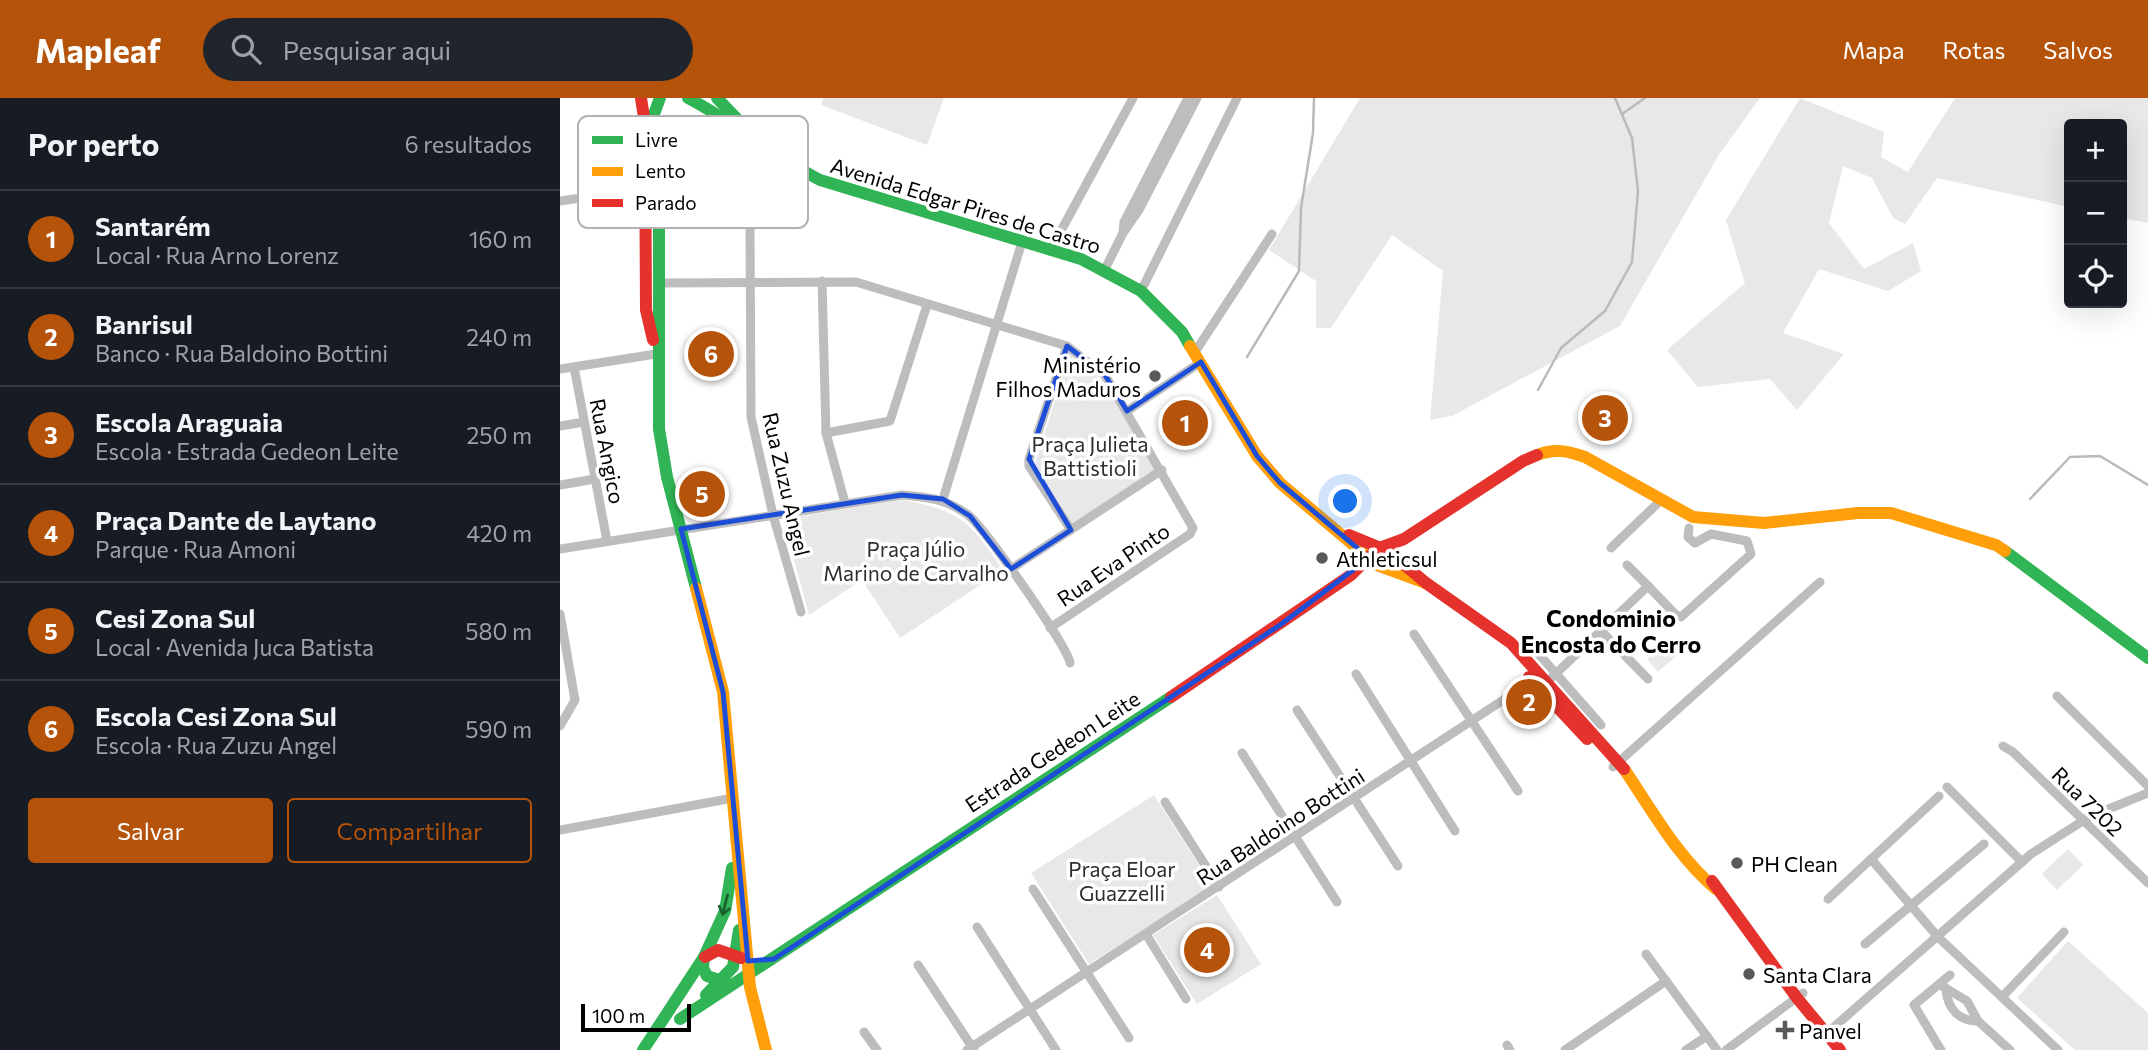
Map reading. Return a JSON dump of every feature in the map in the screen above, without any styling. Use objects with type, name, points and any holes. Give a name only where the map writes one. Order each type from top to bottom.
[{"type":"main road","points":[[641,98],[644,116]]},
{"type":"main road","points":[[654,116],[660,98]]},
{"type":"main road","name":"Avenida Edgar Pires de Castro","points":[[688,98],[717,116]]},
{"type":"main road","name":"Avenida Edgar Pires de Castro","points":[[717,98],[735,116]]},
{"type":"main road","name":"Avenida Edgar Pires de Castro","points":[[808,174],[820,180],[1105,269],[1141,290],[1182,332],[1257,456],[1289,491],[1383,569],[1426,583]]},
{"type":"main road","points":[[647,228],[659,429],[681,529],[723,692],[746,982],[719,983],[709,979],[703,972],[704,957]]},
{"type":"main road","points":[[653,310],[659,283],[659,228]]},
{"type":"main road","name":"Estrada Gedeon Leite","points":[[704,957],[716,949],[746,969],[774,959],[1351,575],[1382,548],[1404,539],[1523,461],[1549,450],[1568,451],[1585,457],[1693,517],[1725,523],[1764,523],[1858,513],[1891,513],[1996,545],[2148,658]]},
{"type":"main road","name":"Avenida Edgar Pires de Castro","points":[[1341,532],[1396,556],[1426,583],[1474,614],[1494,632],[1505,650],[1544,678],[1682,846],[1700,876],[1716,889],[1840,1050]]},
{"type":"main road","points":[[1383,569],[1396,556],[1404,539]]},
{"type":"main road","name":"Estrada Gedeon Leite","points":[[1351,575],[1383,569]]},
{"type":"main road","points":[[644,1049],[704,957],[725,911],[736,850]]},
{"type":"main road","points":[[644,1049],[728,975],[746,969]]},
{"type":"main road","points":[[746,969],[766,1050]]},
{"type":"main road","points":[[680,1019],[737,981]]},
{"type":"street","points":[[1050,251],[1133,98]]},
{"type":"street","points":[[1105,269],[1123,233],[1139,210],[1188,98]]},
{"type":"street","points":[[1175,130],[1196,98]]},
{"type":"street","points":[[1141,290],[1237,98]]},
{"type":"street","points":[[560,201],[578,198]]},
{"type":"street","name":"Rua Zuzu Angel","points":[[750,228],[751,417],[773,515],[801,612]]},
{"type":"street","points":[[1127,411],[1198,357],[1272,234]]},
{"type":"street","points":[[943,499],[1022,242]]},
{"type":"street","points":[[822,281],[826,433],[845,503]]},
{"type":"street","points":[[659,283],[856,282],[1067,346],[1105,375],[1162,470],[1011,569]]},
{"type":"street","points":[[826,433],[890,421],[927,305]]},
{"type":"street","points":[[1067,346],[1029,459],[1029,466],[1070,530]]},
{"type":"street","points":[[560,369],[656,354]]},
{"type":"street","name":"Rua Angico","points":[[574,367],[607,541]]},
{"type":"street","points":[[560,426],[584,422]]},
{"type":"street","name":"Rua Eva Pinto","points":[[1050,628],[1190,534],[1193,528],[1162,470]]},
{"type":"street","points":[[560,485],[595,479]]},
{"type":"street","points":[[560,549],[902,495],[943,499],[970,516],[1011,569],[1070,663]]},
{"type":"street","points":[[1611,548],[1660,501]]},
{"type":"street","points":[[1627,565],[1681,617],[1751,554],[1747,541],[1742,538],[1711,534],[1695,543],[1688,537],[1689,528]]},
{"type":"street","points":[[1616,764],[1820,582]]},
{"type":"street","name":"Rua Baldoino Bottini","points":[[971,1049],[1411,761],[1544,678],[1648,586]]},
{"type":"street","points":[[560,614],[575,700],[560,726]]},
{"type":"street","points":[[1600,630],[1648,679]]},
{"type":"street","points":[[1414,634],[1518,790]]},
{"type":"street","points":[[1537,652],[1544,678],[1601,725]]},
{"type":"street","points":[[1356,674],[1455,831]]},
{"type":"street","points":[[2057,696],[2148,786]]},
{"type":"street","points":[[1297,710],[1398,866]]},
{"type":"street","name":"Rua 7202","points":[[2003,746],[2013,752],[2148,883]]},
{"type":"street","points":[[1242,753],[1337,902]]},
{"type":"street","points":[[1947,787],[2022,862]]},
{"type":"street","points":[[1828,1032],[2055,836],[2082,821],[2148,793]]},
{"type":"street","points":[[1828,899],[1938,796]]},
{"type":"street","points":[[560,830],[733,798]]},
{"type":"street","points":[[1166,802],[1219,887]]},
{"type":"street","points":[[1865,944],[1984,844]]},
{"type":"street","points":[[1871,859],[1938,937],[2058,1050]]},
{"type":"street","points":[[1033,889],[1129,1038]]},
{"type":"street","points":[[977,927],[1056,1050]]},
{"type":"street","points":[[2002,997],[2064,932]]},
{"type":"street","points":[[1146,934],[1186,999]]},
{"type":"street","points":[[1646,954],[1717,1050]]},
{"type":"street","points":[[918,965],[971,1049]]},
{"type":"street","points":[[1941,1050],[1914,1005],[1942,987],[1950,975]]},
{"type":"street","points":[[1565,1050],[1666,981]]},
{"type":"street","points":[[1942,987],[1967,1000],[1978,1021],[2010,1050]]},
{"type":"street","points":[[1942,987],[1953,1011],[1962,1018],[1978,1021]]},
{"type":"street","points":[[1726,1050],[1800,996]]},
{"type":"street","points":[[864,1032],[877,1050]]},
{"type":"street","points":[[1686,1050],[1707,1036]]},
{"type":"highlighted area","points":[[1067,346],[1105,375],[1127,411],[1201,362],[1257,456],[1280,483],[1369,558],[1280,625],[774,959],[748,961],[723,692],[681,529],[902,495],[943,499],[970,516],[1011,569],[1071,530],[1029,459]]},
{"type":"green space","points":[[823,98],[944,98],[927,145],[821,105]]},
{"type":"green space","points":[[1360,98],[1760,98],[1720,153],[1620,326],[1452,416],[1430,420],[1443,271],[1392,235],[1331,328],[1316,328],[1316,281],[1269,250]]},
{"type":"green space","points":[[1800,98],[1884,132],[1881,157],[1908,172],[1955,98],[2148,98],[2148,223],[2127,219],[2127,119],[2064,119],[2064,206],[1937,178],[1905,224],[1893,218],[1872,178],[1843,166],[1829,223],[1864,269],[1913,243],[1921,271],[1888,291],[1819,269],[1783,333],[1844,354],[1797,410],[1770,379],[1698,387],[1667,350],[1745,283],[1726,220]]},
{"type":"green space","name":"Praça Julieta Battistioli","points":[[1070,353],[1102,378],[1157,470],[1072,525],[1034,466]]},
{"type":"green space","name":"Praça Júlio Marino de Carvalho","points":[[901,500],[937,508],[962,520],[982,540],[1003,570],[900,638],[862,580],[809,615],[783,519]]},
{"type":"green space","points":[[1671,638],[1682,651],[1658,672],[1647,659]]},
{"type":"green space","name":"Praça Eloar Guazzelli","points":[[1154,795],[1212,886],[1089,964],[1031,873]]},
{"type":"green space","points":[[2068,849],[2083,865],[2057,890],[2042,874]]},
{"type":"green space","points":[[1217,895],[1261,964],[1197,1004],[1153,935]]},
{"type":"green space","points":[[2068,941],[2148,1013],[2148,1050],[2075,1050],[2017,998]]},
{"type":"waterway","points":[[1247,357],[1299,271],[1301,208],[1313,133],[1314,98]]},
{"type":"waterway","points":[[1538,390],[1561,348],[1605,311],[1632,262],[1638,191],[1632,138],[1615,98]]},
{"type":"waterway","points":[[1622,114],[1645,98]]},
{"type":"waterway","points":[[2030,499],[2070,457],[2100,456],[2148,485]]},
{"type":"traffic: fast","points":[[654,116],[660,98]]},
{"type":"traffic: fast","points":[[688,98],[719,116]]},
{"type":"traffic: fast","points":[[717,98],[734,116]]},
{"type":"traffic: fast","points":[[808,173],[820,180],[1081,259],[1141,291],[1182,332],[1190,346]]},
{"type":"traffic: fast","points":[[659,228],[659,429],[667,477],[696,588]]},
{"type":"traffic: fast","points":[[2005,551],[2148,658]]},
{"type":"traffic: fast","points":[[680,1019],[1171,697]]},
{"type":"traffic: fast","points":[[643,1050],[704,957],[725,911],[732,868]]},
{"type":"traffic: fast","points":[[706,995],[733,967],[739,930]]},
{"type":"traffic: fast","points":[[704,957],[703,968],[707,976],[725,982]]},
{"type":"traffic: slow","points":[[1190,346],[1257,456],[1280,483],[1377,565],[1426,583]]},
{"type":"traffic: slow","points":[[1537,455],[1561,451],[1585,457],[1693,517],[1764,523],[1858,513],[1891,513],[1996,545],[2005,551]]},
{"type":"traffic: slow","points":[[696,588],[723,692],[750,987],[766,1050]]},
{"type":"traffic: slow","points":[[1624,769],[1678,848],[1702,877],[1716,889]]},
{"type":"traffic: jam","points":[[641,98],[644,116]]},
{"type":"traffic: jam","points":[[646,228],[646,310],[653,340]]},
{"type":"traffic: jam","points":[[1171,697],[1351,575],[1377,549],[1404,539],[1523,461],[1537,455]]},
{"type":"traffic: jam","points":[[1349,535],[1388,551],[1426,583],[1511,643],[1624,769]]},
{"type":"traffic: jam","points":[[1529,677],[1587,739]]},
{"type":"traffic: jam","points":[[1712,881],[1797,998],[1840,1050]]},
{"type":"traffic: jam","points":[[705,957],[718,950],[741,958]]},
{"type":"place","name":"Escola Cesi Zona Sul","points":[[711,354]]},
{"type":"place","name":"Ministério Filhos Maduros","points":[[1155,376]]},
{"type":"place","name":"Escola Araguaia","points":[[1605,418]]},
{"type":"place","name":"Santarém","points":[[1185,423]]},
{"type":"place","name":"Cesi Zona Sul","points":[[702,494]]},
{"type":"place","name":"Athleticsul","points":[[1322,558]]},
{"type":"place","name":"Banrisul","points":[[1529,702]]},
{"type":"place","name":"PH Clean","points":[[1737,863]]},
{"type":"place","name":"Praça Dante de Laytano","points":[[1207,950]]},
{"type":"place","name":"Santa Clara","points":[[1749,974]]},
{"type":"place","name":"Panvel","points":[[1785,1030]]},
{"type":"district","name":"Condominio Encosta do Cerro","points":[[1611,631]]}]
